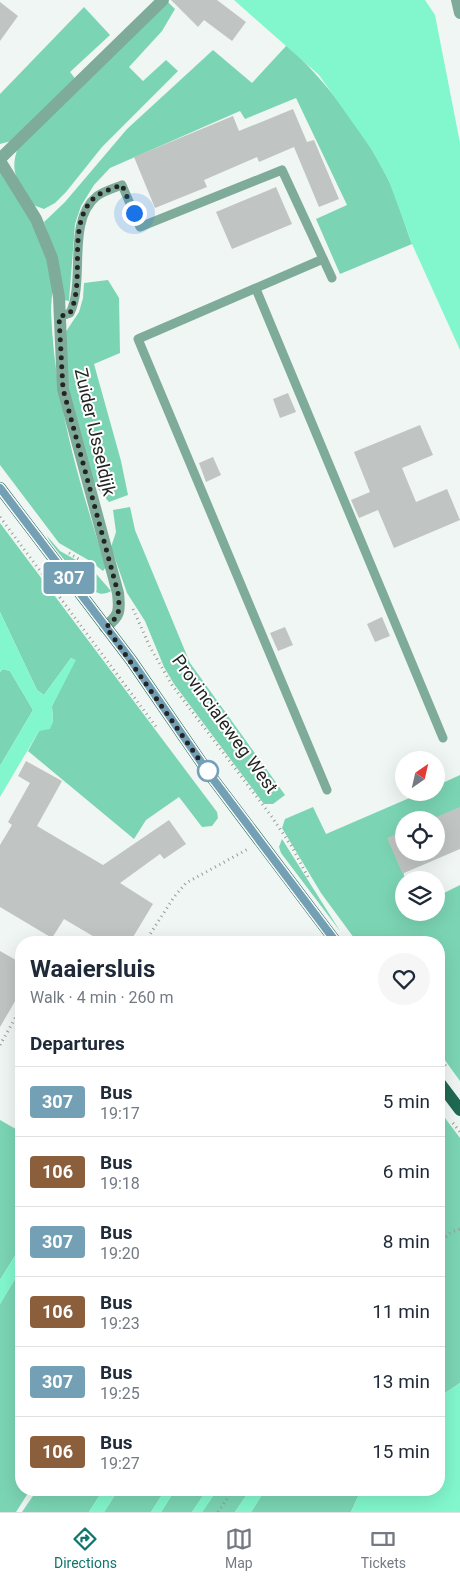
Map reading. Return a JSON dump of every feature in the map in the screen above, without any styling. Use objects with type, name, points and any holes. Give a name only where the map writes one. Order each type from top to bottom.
[{"type":"main road","points":[[0,488],[106,627],[216,783],[331,936]]},
{"type":"main road","points":[[445,1090],[460,1110]]},
{"type":"street","name":"Zuider IJsseldijk","points":[[106,627],[116,618],[119,606],[118,593],[63,389],[59,297],[52,258],[36,219],[0,160],[163,0]]},
{"type":"street","points":[[457,0],[460,13]]},
{"type":"lane","points":[[59,317],[70,313],[76,301],[80,226],[90,202],[99,194],[122,185],[140,227],[282,170],[332,278]]},
{"type":"lane","points":[[323,259],[138,339],[327,790]]},
{"type":"lane","points":[[256,289],[443,738]]},
{"type":"path","points":[[0,517],[159,730]]},
{"type":"path","points":[[63,550],[86,561],[99,572]]},
{"type":"path","name":"Provincialeweg West","points":[[118,593],[136,612],[150,646],[172,685],[277,825],[292,847],[311,882]]},
{"type":"path","points":[[149,936],[174,897],[186,883],[249,848],[243,841]]},
{"type":"path","points":[[0,1044],[15,1018]]},
{"type":"path","points":[[445,1238],[451,1232],[460,1230]]},
{"type":"path","points":[[218,1512],[229,1496]]},
{"type":"shaded area","points":[[234,0],[425,0],[435,15],[460,143],[460,350],[412,244],[389,181],[372,150],[319,75]]},
{"type":"shaded area","points":[[168,2],[175,9],[162,31],[129,67],[143,81],[166,60],[178,71],[102,147],[55,203],[44,209],[33,205],[20,184],[15,171],[15,157],[18,148]]},
{"type":"shaded area","points":[[84,7],[110,35],[70,72],[77,81],[15,140],[0,144],[0,94]]},
{"type":"shaded area","points":[[287,45],[330,91],[356,124],[392,187],[412,244],[340,274],[316,219],[347,205],[296,98],[245,119],[240,111],[110,168],[94,185],[81,206],[75,224],[69,301],[64,300],[55,254],[44,222],[65,202],[127,129],[213,50],[252,83]]},
{"type":"shaded area","points":[[0,171],[33,225],[46,254],[50,269],[53,342],[60,394],[74,460],[106,567],[103,571],[59,543],[0,465]]},
{"type":"shaded area","points":[[108,280],[119,298],[120,353],[94,364],[121,461],[128,495],[109,502],[89,478],[71,404],[66,369],[65,333],[79,312],[83,298],[84,283]]},
{"type":"shaded area","points":[[130,507],[135,530],[190,663],[285,795],[273,804],[264,804],[174,684],[164,667],[145,621],[127,593],[111,547],[116,532],[113,510]]},
{"type":"shaded area","points":[[0,523],[217,812],[218,818],[212,826],[202,827],[179,797],[146,820],[134,839],[28,751],[39,731],[53,722],[52,706],[75,660],[71,658],[44,695],[37,690],[0,612]]},
{"type":"shaded area","points":[[47,536],[60,551],[92,569],[111,591],[102,594],[91,589],[61,556]]},
{"type":"shaded area","points":[[0,612],[37,690],[44,695],[71,658],[76,660],[52,706],[53,722],[50,729],[39,731],[0,797],[0,766],[33,710],[10,671],[3,669],[0,672]]},
{"type":"shaded area","points":[[3,669],[10,671],[33,710],[0,766],[0,672]]},
{"type":"shaded area","points":[[460,775],[460,810],[445,816],[445,811],[395,811],[395,838],[389,840],[395,854],[395,861],[398,861],[402,871],[395,871],[395,921],[445,921],[445,892],[460,885],[460,1081],[445,1060],[445,936],[353,936],[321,893],[282,828],[285,819],[313,807],[326,834],[402,801],[445,801],[445,782]]},
{"type":"shaded area","points":[[282,839],[340,931],[281,853],[279,847]]},
{"type":"shaded area","points":[[445,1118],[460,1138],[460,1383],[445,1393]]},
{"type":"shaded area","points":[[0,1120],[15,1129],[15,1256],[0,1280]]},
{"type":"shaded area","points":[[15,1256],[15,1279],[0,1304],[0,1280]]},
{"type":"shaded area","points":[[15,1279],[15,1496],[26,1496],[16,1512],[0,1512],[0,1304]]},
{"type":"shaded area","points":[[460,1383],[460,1512],[351,1512],[358,1496],[445,1496],[445,1393]]},
{"type":"shaded area","points":[[33,1496],[99,1496],[89,1512],[22,1512]]},
{"type":"shaded area","points":[[99,1496],[114,1496],[104,1512],[89,1512]]},
{"type":"shaded area","points":[[114,1496],[161,1496],[151,1512],[104,1512]]},
{"type":"shaded area","points":[[161,1496],[171,1496],[161,1512],[151,1512]]},
{"type":"shaded area","points":[[171,1496],[203,1496],[192,1512],[161,1512]]},
{"type":"shaded area","points":[[203,1496],[213,1496],[202,1512],[192,1512]]},
{"type":"shaded area","points":[[213,1496],[246,1496],[235,1512],[202,1512]]},
{"type":"shaded area","points":[[246,1496],[261,1496],[251,1512],[235,1512]]},
{"type":"shaded area","points":[[261,1496],[358,1496],[351,1512],[251,1512]]},
{"type":"building","points":[[171,0],[217,0],[246,22],[232,41],[204,20],[198,27]]},
{"type":"building","points":[[0,2],[18,16],[0,41]]},
{"type":"building","points":[[293,109],[307,142],[314,140],[339,199],[319,207],[294,147],[259,162],[257,157],[204,180],[207,187],[155,208],[134,157],[233,116],[239,131]]},
{"type":"building","points":[[276,187],[292,224],[232,249],[216,212]]},
{"type":"building","points":[[288,393],[296,412],[280,418],[273,399]]},
{"type":"building","points":[[420,425],[433,455],[402,468],[416,502],[447,489],[460,520],[394,548],[378,510],[359,518],[351,500],[370,492],[354,452]]},
{"type":"building","points":[[213,457],[221,475],[206,482],[199,463]]},
{"type":"building","points":[[382,617],[390,636],[375,642],[367,624]]},
{"type":"building","points":[[285,627],[293,645],[278,651],[270,633]]},
{"type":"building","points":[[26,761],[62,781],[37,826],[103,865],[169,820],[186,844],[164,859],[160,854],[120,883],[153,904],[134,936],[93,936],[64,919],[53,936],[49,936],[0,907],[0,845],[12,825],[8,822],[30,783],[18,776]]},
{"type":"building","points":[[460,807],[460,849],[445,855],[445,813]]},
{"type":"building","points":[[395,835],[395,856],[387,838]]},
{"type":"building","points":[[397,861],[432,861],[409,871],[401,871]]},
{"type":"building","points":[[0,951],[15,960],[15,1001],[0,1027]]},
{"type":"bus line","name":"307","points":[[0,488],[131,660],[255,837],[332,936]]},
{"type":"route","points":[[134,213],[122,185],[99,194],[90,202],[80,226],[76,301],[70,313],[59,317],[63,389],[118,593],[119,606],[116,618],[106,627],[210,775],[208,771]]}]
